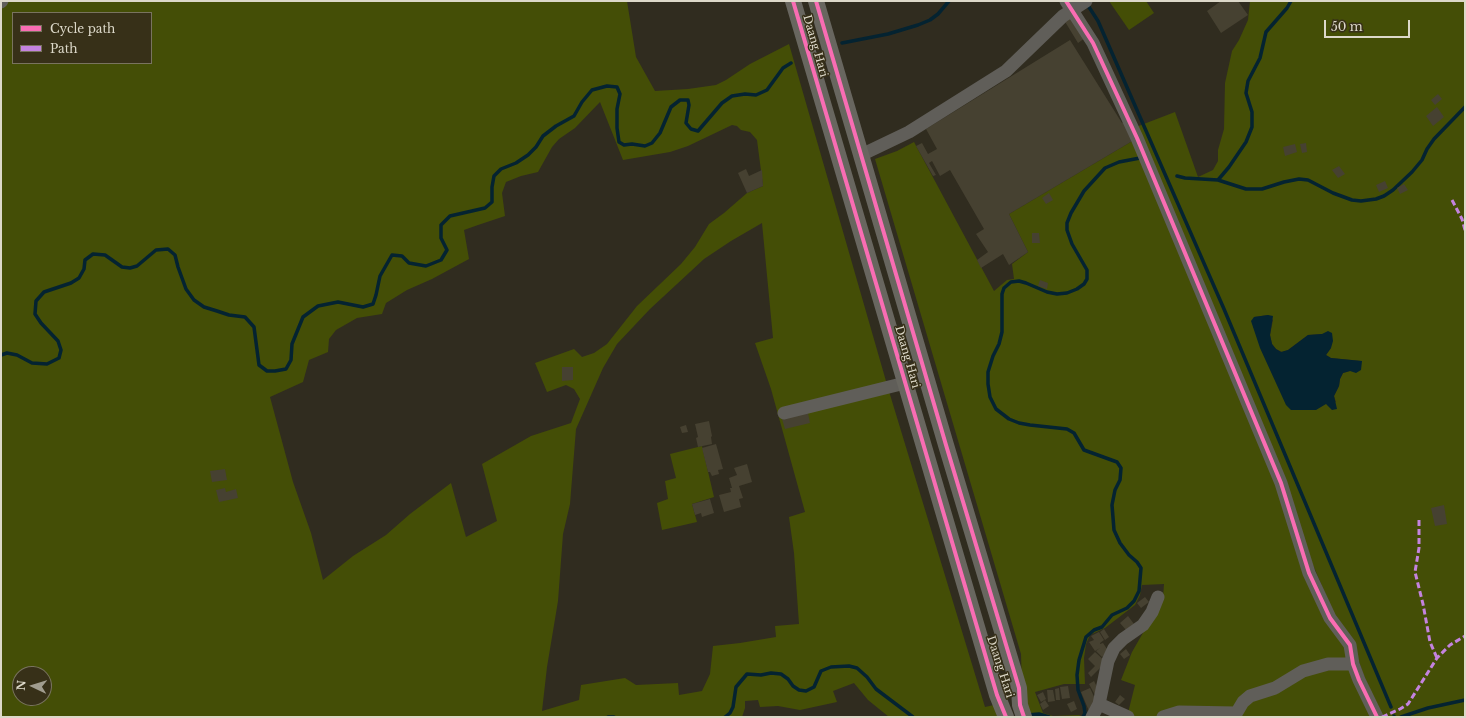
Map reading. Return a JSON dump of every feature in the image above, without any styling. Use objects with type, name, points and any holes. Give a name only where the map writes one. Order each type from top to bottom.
[{"type":"main road","name":"Daang Hari","points":[[793,1],[997,695],[1005,713]]},
{"type":"main road","name":"Daang Hari","points":[[816,1],[1019,688],[1022,711]]},
{"type":"main road","points":[[900,366],[921,359]]},
{"type":"street","points":[[861,154],[909,132],[1006,72],[1076,4],[1137,138],[1281,483],[1309,573],[1330,618],[1350,645],[1353,664],[1377,717]]},
{"type":"street","points":[[784,413],[906,383]]},
{"type":"street","points":[[1092,717],[1099,704],[1108,661],[1114,648],[1123,639],[1143,625],[1152,612],[1158,597]]},
{"type":"street","points":[[1163,717],[1180,712],[1235,715],[1243,702],[1250,696],[1275,688],[1304,671],[1328,664],[1353,664]]},
{"type":"street","points":[[1099,704],[1128,717]]},
{"type":"green space","points":[[1,1],[627,1],[636,57],[655,91],[688,89],[716,85],[750,64],[789,44],[888,388],[985,707],[994,705],[998,717],[889,717],[868,700],[854,683],[833,691],[837,702],[800,710],[778,706],[760,707],[758,700],[745,701],[745,708],[742,717],[1,717]],"holes":[[[600,102],[623,160],[670,152],[688,146],[732,125],[737,126],[741,130],[750,132],[757,140],[763,186],[747,193],[709,224],[695,247],[681,264],[637,306],[607,344],[594,353],[582,357],[574,349],[535,363],[547,392],[566,385],[574,389],[580,399],[571,423],[531,436],[482,464],[497,521],[466,537],[451,483],[410,514],[386,535],[353,556],[323,580],[311,533],[293,482],[270,397],[303,382],[309,360],[328,352],[329,339],[336,330],[357,318],[382,314],[386,303],[407,290],[432,279],[469,259],[464,230],[505,216],[502,193],[506,182],[521,176],[538,172],[552,147],[559,139],[575,128]],[[762,223],[773,338],[755,343],[771,389],[805,512],[789,517],[794,553],[799,624],[775,626],[776,637],[713,646],[710,674],[702,691],[679,695],[678,683],[636,685],[625,678],[581,685],[579,700],[542,711],[547,667],[558,601],[563,534],[570,504],[576,429],[603,368],[617,344],[650,309],[704,259]]]},
{"type":"green space","points":[[1109,1],[1146,1],[1154,13],[1129,30]]},
{"type":"green space","points":[[1250,1],[1465,1],[1465,717],[1381,717],[1354,647],[1338,623],[1310,558],[1136,127],[1175,112],[1198,177],[1213,170],[1218,161],[1218,150],[1224,129],[1225,83],[1232,51],[1248,20]],"holes":[[[1268,315],[1273,320],[1270,335],[1272,344],[1276,349],[1282,352],[1288,350],[1308,335],[1322,334],[1331,348],[1326,355],[1331,358],[1361,361],[1350,371],[1343,373],[1334,396],[1336,402],[1326,404],[1253,327],[1254,317]]]},
{"type":"green space","points":[[1134,140],[1342,641],[1371,717],[1127,717],[1135,685],[1121,680],[1132,652],[1163,598],[1164,584],[1142,585],[1140,595],[1135,605],[1105,628],[1090,635],[1086,644],[1084,658],[1085,684],[1064,684],[1035,692],[1043,713],[1053,716],[1079,715],[1083,717],[1031,717],[1022,687],[1021,654],[875,159],[897,151],[914,142],[994,291],[1007,280],[1014,279],[1012,264],[1028,252],[1009,214]]},
{"type":"green space","points":[[702,446],[714,497],[692,504],[697,522],[662,530],[657,503],[668,499],[665,481],[676,478],[670,454]]},
{"type":"water","points":[[1268,315],[1273,316],[1270,335],[1272,344],[1281,352],[1288,350],[1308,335],[1322,334],[1328,331],[1332,333],[1333,341],[1331,348],[1326,355],[1331,358],[1362,361],[1361,370],[1356,373],[1350,371],[1343,373],[1334,396],[1337,409],[1332,410],[1326,404],[1316,410],[1291,410],[1286,405],[1260,348],[1251,321],[1254,317]]},
{"type":"building","points":[[1221,1],[1238,1],[1248,15],[1221,33],[1207,11]]},
{"type":"building","points":[[1071,16],[1085,38],[1078,43],[1064,20]]},
{"type":"building","points":[[1070,40],[1122,123],[1125,121],[1134,140],[1009,214],[1028,252],[1009,265],[1003,254],[981,268],[977,260],[988,252],[976,234],[984,229],[950,170],[940,176],[932,161],[929,163],[936,175],[933,176],[916,146],[922,143],[928,154],[937,149],[926,129]]},
{"type":"building","points":[[1438,94],[1442,99],[1435,105],[1431,100]]},
{"type":"building","points":[[1437,107],[1444,117],[1433,126],[1426,116]]},
{"type":"building","points":[[1306,143],[1307,152],[1302,153],[1300,144]]},
{"type":"building","points":[[1295,144],[1297,152],[1285,156],[1283,147]]},
{"type":"building","points":[[1339,166],[1345,174],[1338,178],[1332,170]]},
{"type":"building","points":[[746,169],[749,176],[762,170],[763,186],[747,193],[738,173]]},
{"type":"building","points":[[1385,181],[1388,188],[1379,192],[1376,185]]},
{"type":"building","points":[[1404,184],[1408,190],[1400,194],[1397,188]]},
{"type":"building","points":[[1049,193],[1053,200],[1046,204],[1042,198]]},
{"type":"building","points":[[1032,233],[1039,233],[1040,243],[1032,243]]},
{"type":"building","points":[[1040,280],[1048,283],[1047,289],[1038,286]]},
{"type":"building","points":[[562,367],[573,367],[573,380],[562,381]]},
{"type":"building","points":[[808,413],[810,423],[785,429],[782,419]]},
{"type":"building","points":[[709,421],[712,444],[698,447],[696,438],[698,437],[695,424]]},
{"type":"building","points":[[686,425],[688,432],[682,433],[680,427]]},
{"type":"building","points":[[716,444],[723,469],[718,470],[719,474],[712,476],[710,472],[708,472],[702,448]]},
{"type":"building","points":[[747,464],[752,482],[739,486],[743,498],[739,499],[741,507],[724,512],[719,495],[731,492],[730,488],[732,488],[729,478],[737,475],[734,468]]},
{"type":"building","points":[[225,469],[227,480],[212,482],[210,471]]},
{"type":"building","points":[[225,488],[226,492],[236,489],[238,498],[219,502],[216,490]]},
{"type":"building","points":[[710,499],[714,513],[702,517],[701,513],[695,515],[692,504]]},
{"type":"building","points":[[1444,505],[1447,524],[1435,526],[1431,508]]},
{"type":"building","points":[[1145,597],[1149,602],[1141,608],[1137,603]]},
{"type":"building","points":[[1128,616],[1134,624],[1126,630],[1120,623]]},
{"type":"building","points":[[1104,629],[1109,637],[1105,640],[1100,632]]},
{"type":"building","points":[[1099,632],[1104,640],[1100,644],[1103,643],[1107,649],[1106,654],[1102,657],[1096,651],[1100,648],[1095,651],[1089,642],[1094,640],[1091,636]]},
{"type":"building","points":[[1126,649],[1130,655],[1124,659],[1120,654]]},
{"type":"building","points":[[1095,652],[1106,662],[1091,677],[1088,673],[1095,666],[1088,659]]},
{"type":"building","points":[[1094,681],[1100,693],[1095,695],[1089,684]]},
{"type":"building","points":[[1068,686],[1070,698],[1062,699],[1060,687]]},
{"type":"building","points":[[1059,688],[1060,700],[1056,700],[1055,689]]},
{"type":"building","points":[[1090,688],[1097,703],[1089,711],[1081,692]]},
{"type":"building","points":[[1047,690],[1053,690],[1055,701],[1048,702]]},
{"type":"building","points":[[1043,692],[1046,699],[1041,702],[1037,695]]},
{"type":"building","points":[[1120,695],[1125,699],[1119,705],[1115,702]]},
{"type":"building","points":[[1045,700],[1049,706],[1043,710],[1040,704]]},
{"type":"building","points":[[1074,701],[1077,709],[1071,712],[1067,704]]},
{"type":"waterway","points":[[842,43],[888,34],[918,25],[930,20],[938,14],[949,1]]},
{"type":"waterway","points":[[1218,180],[1246,142],[1252,127],[1252,112],[1246,93],[1248,81],[1260,58],[1266,32],[1287,8],[1291,1]]},
{"type":"waterway","points":[[1087,4],[1098,21],[1224,309],[1391,707]]},
{"type":"waterway","points":[[1,355],[7,353],[17,355],[32,363],[47,364],[59,358],[61,350],[58,341],[41,323],[35,314],[36,301],[44,292],[71,283],[79,278],[84,269],[85,260],[93,254],[105,255],[122,267],[130,268],[137,266],[156,250],[168,249],[175,255],[186,289],[194,300],[204,307],[229,315],[245,317],[254,327],[259,365],[267,371],[286,369],[291,360],[292,344],[303,317],[318,306],[338,302],[363,307],[373,304],[380,276],[392,255],[402,256],[409,263],[426,266],[441,260],[447,250],[441,238],[441,225],[450,216],[485,208],[492,202],[494,176],[501,169],[516,163],[528,155],[536,147],[543,136],[556,126],[574,116],[582,102],[592,90],[607,86],[617,87],[620,94],[617,109],[619,142],[624,145],[632,144],[645,146],[652,143],[660,133],[671,107],[680,100],[688,100],[689,105],[686,123],[691,129],[698,131],[722,103],[732,96],[745,94],[756,95],[767,90],[783,68],[791,63]]},
{"type":"waterway","points":[[1177,176],[1185,178],[1218,180],[1246,189],[1262,189],[1299,179],[1308,180],[1333,193],[1352,200],[1361,201],[1376,199],[1393,190],[1412,172],[1422,160],[1434,139],[1465,107]]},
{"type":"waterway","points":[[1083,717],[1085,713],[1078,690],[1077,675],[1079,660],[1086,637],[1094,630],[1102,627],[1112,615],[1127,608],[1134,601],[1139,591],[1141,568],[1120,543],[1114,530],[1112,505],[1115,490],[1120,480],[1121,468],[1117,462],[1084,450],[1074,433],[1067,429],[1030,425],[1009,419],[996,409],[990,397],[988,372],[1002,332],[1002,294],[1004,288],[1011,282],[1019,281],[1047,292],[1057,294],[1067,293],[1084,284],[1087,279],[1087,270],[1072,244],[1067,230],[1067,223],[1071,213],[1084,191],[1105,168],[1119,162],[1140,158]]},
{"type":"waterway","points":[[725,717],[730,713],[733,707],[736,687],[747,674],[781,674],[788,679],[793,686],[799,690],[806,691],[814,687],[821,671],[831,667],[849,666],[857,668],[867,677],[876,689],[913,717]]},
{"type":"waterway","points":[[1401,717],[1428,708],[1465,700]]},
{"type":"waterway","points":[[1027,715],[1039,714],[1049,717]]},
{"type":"waterway","points":[[608,717],[614,717]]},
{"type":"marked path","points":[[1452,200],[1462,219],[1465,230]]},
{"type":"marked path","points":[[1419,520],[1419,548],[1415,572],[1430,642],[1437,658]]},
{"type":"marked path","points":[[1382,717],[1408,704],[1437,658],[1450,645],[1465,636]]},
{"type":"cycle path","points":[[793,1],[997,695],[1006,717]]},
{"type":"cycle path","points":[[816,1],[1019,688],[1020,705],[1024,717]]},
{"type":"cycle path","points":[[1066,1],[1093,43],[1137,138],[1281,483],[1309,573],[1330,618],[1350,645],[1353,664],[1377,717]]}]
